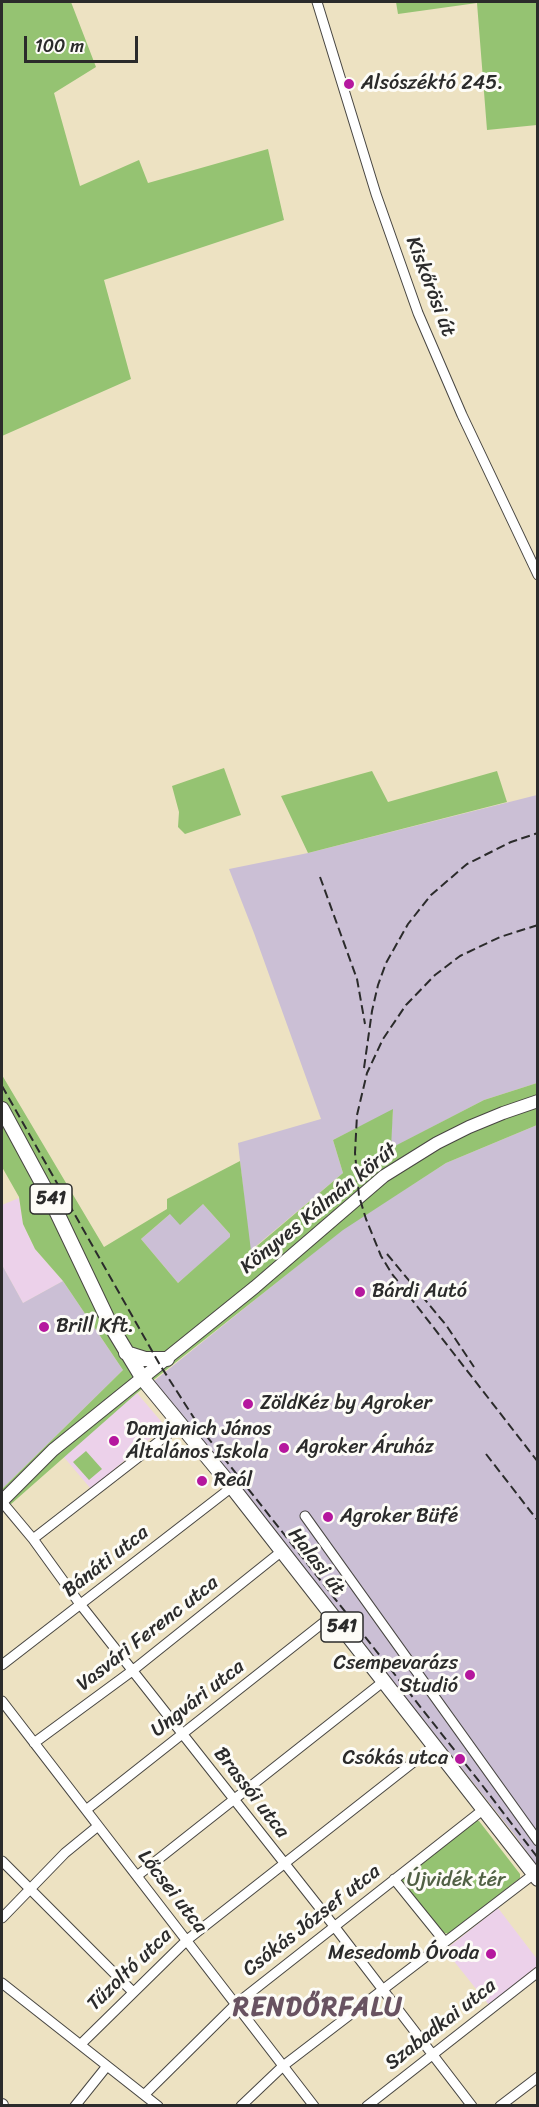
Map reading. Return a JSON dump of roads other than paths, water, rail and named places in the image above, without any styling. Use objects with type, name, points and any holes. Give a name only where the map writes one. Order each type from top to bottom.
[{"type":"main road","name":"Halasi út","points":[[2,1109],[50,1198],[126,1353],[143,1379],[232,1486],[536,1876]]},
{"type":"main road","points":[[126,1353],[145,1359],[168,1359]]},
{"type":"street","name":"Kiskőrösi út","points":[[317,2],[376,194],[418,314],[462,415],[537,575]]},
{"type":"street","name":"Könyves Kálmán körút","points":[[2,1501],[53,1450],[168,1359],[384,1176],[437,1143],[469,1127],[537,1101]]},
{"type":"street","points":[[33,1539],[180,1425]]},
{"type":"street","name":"Bánáti utca","points":[[2,1665],[232,1486]]},
{"type":"street","name":"Brassói utca","points":[[2,1501],[472,2106]]},
{"type":"street","points":[[305,1516],[537,1841]]},
{"type":"street","name":"Vasvári Ferenc utca","points":[[34,1743],[132,1671],[282,1551]]},
{"type":"street","name":"Ungvári utca","points":[[86,1810],[333,1615]]},
{"type":"street","points":[[137,1876],[384,1681]]},
{"type":"street","name":"Lőcsei utca","points":[[2,1701],[314,2106]]},
{"type":"street","name":"Tűzoltó utca","points":[[81,2044],[187,1940],[434,1746]]},
{"type":"street","name":"Csókás József utca","points":[[144,2095],[236,2004],[484,1809]]},
{"type":"street","points":[[2,1918],[65,1853],[98,1826]]},
{"type":"street","points":[[2,1861],[133,1992]]},
{"type":"street","points":[[241,2106],[283,2066],[445,1942],[536,1876]]},
{"type":"street","points":[[394,1879],[445,1942]]},
{"type":"street","name":"Szabadkai utca","points":[[367,2106],[537,1971]]},
{"type":"street","points":[[2,1983],[158,2106]]},
{"type":"street","points":[[75,2106],[107,2066]]},
{"type":"street","points":[[500,2106],[537,2077]]},
{"type":"railway","points":[[364,1068],[378,985],[386,963],[408,924],[431,895],[467,864],[511,842],[538,833]]},
{"type":"railway","points":[[320,877],[357,979],[365,1024]]},
{"type":"railway","points":[[538,925],[500,937],[460,956],[435,975],[406,1005],[383,1039],[367,1073],[357,1115],[355,1153],[359,1196],[381,1256],[392,1274],[538,1462]]},
{"type":"railway","points":[[2,1086],[160,1365],[201,1429],[538,1858]]},
{"type":"railway","points":[[387,1254],[446,1325],[474,1367]]},
{"type":"railway","points":[[486,1454],[538,1521]]},
{"type":"place","name":"Alsószéktó 245.","points":[[349,84]]},
{"type":"place","name":"Bárdi Autó","points":[[360,1292]]},
{"type":"place","name":"Brill Kft.","points":[[44,1327]]},
{"type":"place","name":"ZöldKéz by Agroker","points":[[248,1404]]},
{"type":"place","name":"Damjanich János Általános Iskola","points":[[114,1441]]},
{"type":"place","name":"Agroker Áruház","points":[[284,1448]]},
{"type":"place","name":"Reál","points":[[202,1481]]},
{"type":"place","name":"Agroker Büfé","points":[[328,1517]]},
{"type":"place","name":"Csempevarázs Studió","points":[[470,1675]]},
{"type":"place","name":"Csókás utca","points":[[460,1759]]},
{"type":"place","name":"Mesedomb Óvoda","points":[[491,1954]]},
{"type":"district","name":"RENDŐRFALU","points":[[318,2008]]},
{"type":"park label","name":"Újvidék tér","points":[[456,1881]]}]
